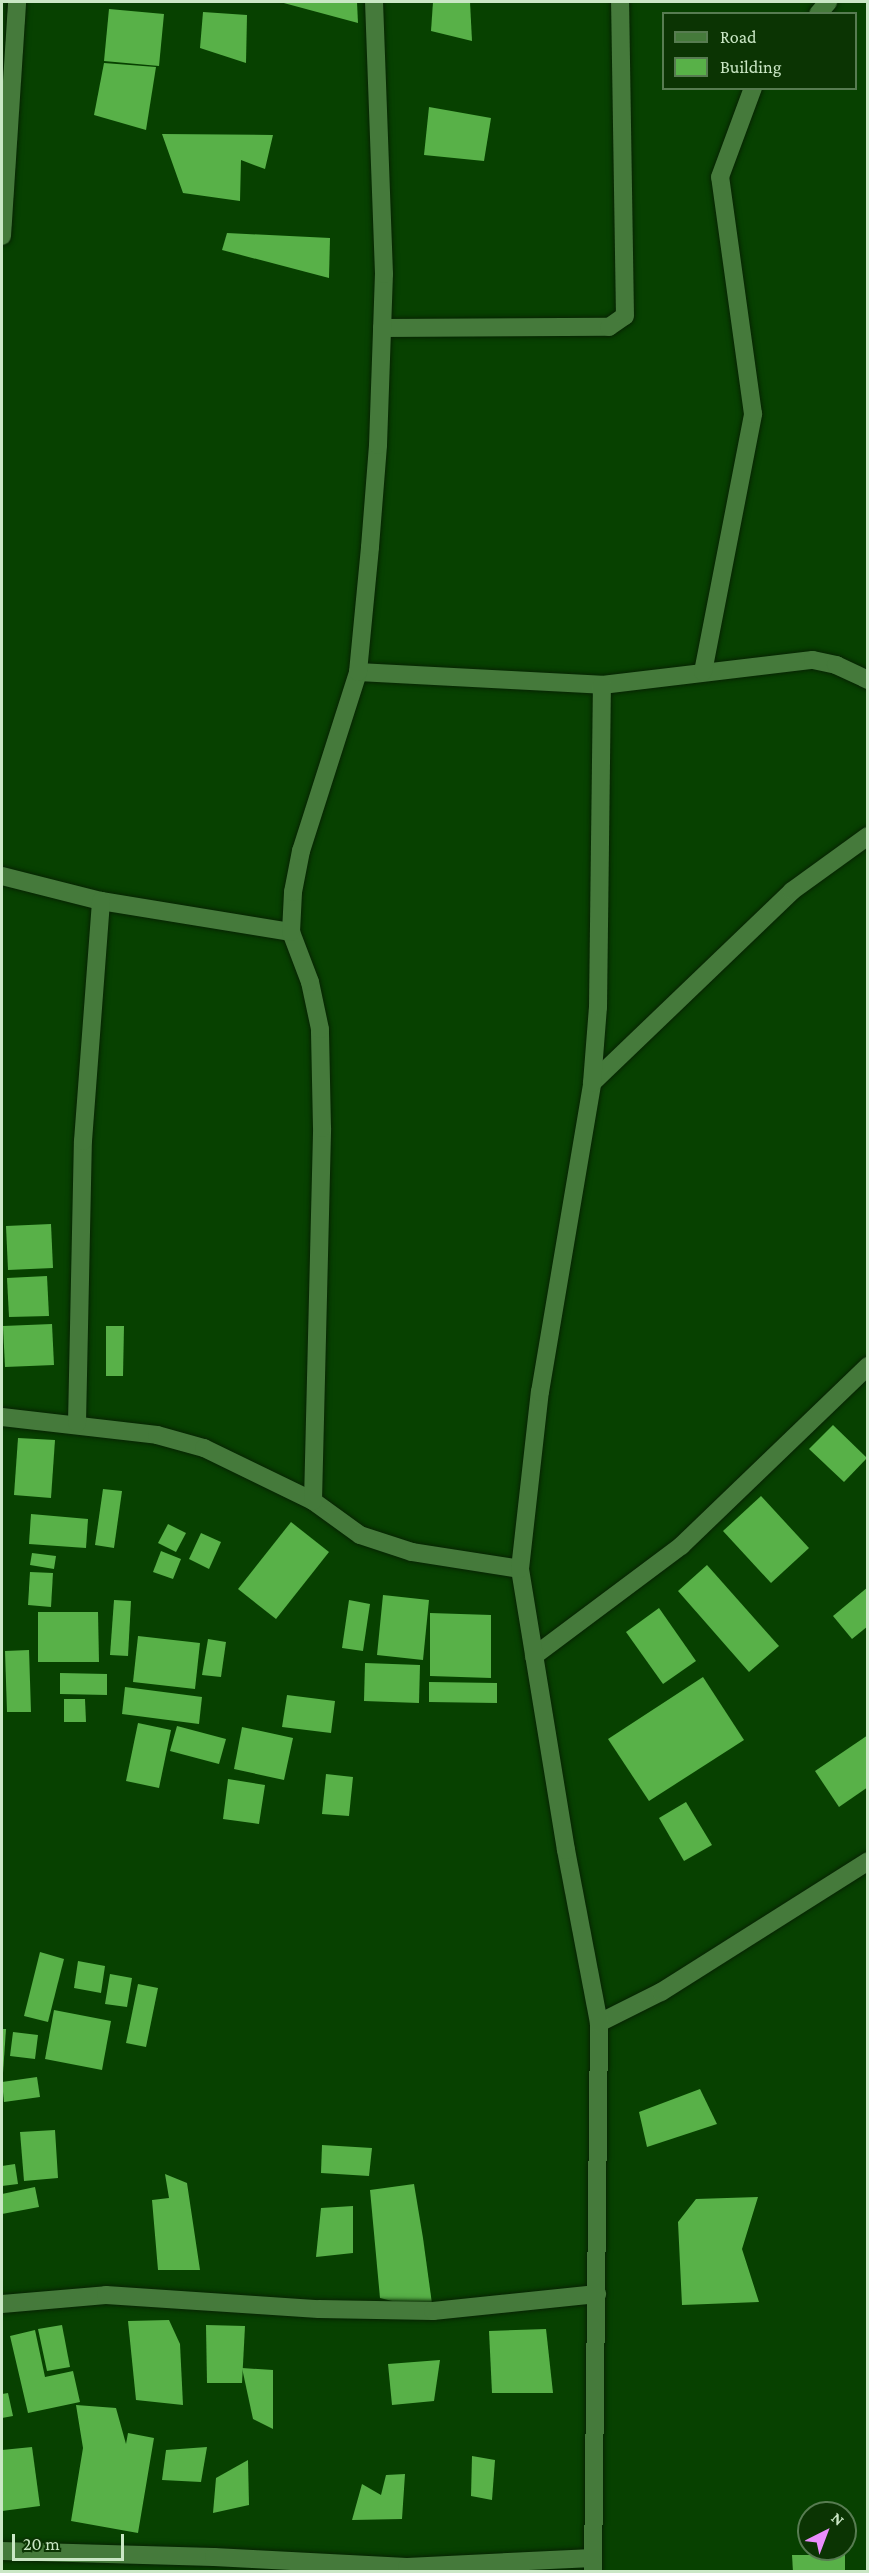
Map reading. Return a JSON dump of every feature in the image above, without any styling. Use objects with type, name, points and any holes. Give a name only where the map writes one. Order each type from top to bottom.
[{"type":"street","points":[[2,236],[17,2]]},
{"type":"street","points":[[314,1502],[321,1152],[320,1029],[310,982],[291,932],[292,892],[301,851],[358,672],[378,445],[384,274],[374,2]]},
{"type":"street","points":[[382,328],[609,327],[625,316],[620,2]]},
{"type":"street","points":[[703,672],[753,414],[720,177],[752,90]]},
{"type":"street","points":[[358,672],[602,686],[813,660],[867,680]]},
{"type":"street","points":[[2,2551],[214,2557],[407,2568],[593,2565],[599,2023],[520,1569],[540,1392],[591,1083],[598,1007],[602,686]]},
{"type":"street","points":[[591,1083],[792,891],[867,836]]},
{"type":"street","points":[[2,876],[101,901],[291,932]]},
{"type":"street","points":[[77,1423],[83,1141],[101,901]]},
{"type":"street","points":[[534,1656],[681,1546],[867,1366]]},
{"type":"street","points":[[2,1417],[77,1423],[158,1435],[204,1448],[314,1502],[360,1535],[432,1556],[520,1569]]},
{"type":"street","points":[[599,2023],[661,1992],[867,1861]]},
{"type":"street","points":[[2,2304],[106,2295],[319,2310],[433,2311],[597,2294]]},
{"type":"building","points":[[280,2],[357,2],[358,23]]},
{"type":"building","points":[[433,2],[470,2],[472,41],[431,31]]},
{"type":"building","points":[[109,9],[164,14],[159,66],[104,61]]},
{"type":"building","points":[[203,12],[247,15],[246,63],[200,48]]},
{"type":"building","points":[[104,63],[156,67],[146,130],[94,115]]},
{"type":"building","points":[[429,107],[491,118],[484,161],[424,155]]},
{"type":"building","points":[[162,134],[273,135],[265,169],[241,160],[240,201],[183,193]]},
{"type":"building","points":[[227,233],[330,238],[329,278],[222,250]]},
{"type":"building","points":[[51,1224],[53,1268],[8,1270],[6,1226]]},
{"type":"building","points":[[47,1276],[49,1316],[9,1317],[7,1278]]},
{"type":"building","points":[[52,1324],[54,1365],[5,1367],[3,1326]]},
{"type":"building","points":[[106,1326],[124,1326],[123,1376],[106,1376]]},
{"type":"building","points":[[833,1425],[867,1458],[844,1482],[809,1449]]},
{"type":"building","points":[[18,1438],[55,1440],[51,1498],[14,1495]]},
{"type":"building","points":[[103,1489],[122,1491],[114,1548],[95,1545]]},
{"type":"building","points":[[761,1496],[809,1548],[771,1583],[723,1531]]},
{"type":"building","points":[[31,1514],[88,1519],[86,1548],[29,1544]]},
{"type":"building","points":[[291,1522],[329,1552],[276,1619],[238,1589]]},
{"type":"building","points":[[168,1524],[186,1533],[176,1552],[158,1543]]},
{"type":"building","points":[[201,1533],[221,1542],[209,1569],[189,1559]]},
{"type":"building","points":[[161,1551],[181,1559],[173,1579],[153,1572]]},
{"type":"building","points":[[32,1553],[56,1556],[54,1569],[30,1565]]},
{"type":"building","points":[[707,1565],[779,1646],[749,1672],[678,1591]]},
{"type":"building","points":[[30,1572],[53,1573],[51,1607],[28,1605]]},
{"type":"building","points":[[868,1587],[868,1626],[852,1639],[833,1616]]},
{"type":"building","points":[[383,1595],[429,1600],[423,1660],[377,1655]]},
{"type":"building","points":[[114,1600],[131,1601],[128,1656],[110,1655]]},
{"type":"building","points":[[349,1600],[370,1604],[363,1651],[342,1648]]},
{"type":"building","points":[[659,1608],[696,1661],[663,1684],[626,1632]]},
{"type":"building","points":[[38,1612],[98,1612],[99,1662],[38,1662]]},
{"type":"building","points":[[430,1613],[491,1615],[491,1678],[430,1676]]},
{"type":"building","points":[[138,1636],[200,1643],[195,1689],[133,1682]]},
{"type":"building","points":[[208,1639],[226,1642],[221,1677],[202,1675]]},
{"type":"building","points":[[29,1650],[31,1712],[7,1712],[5,1651]]},
{"type":"building","points":[[365,1663],[420,1665],[419,1703],[364,1701]]},
{"type":"building","points":[[60,1673],[107,1674],[107,1695],[60,1694]]},
{"type":"building","points":[[703,1677],[744,1740],[649,1801],[608,1739]]},
{"type":"building","points":[[429,1682],[497,1683],[497,1703],[429,1702]]},
{"type":"building","points":[[125,1687],[202,1697],[199,1724],[122,1714]]},
{"type":"building","points":[[287,1695],[335,1701],[331,1733],[282,1727]]},
{"type":"building","points":[[64,1699],[85,1699],[86,1722],[64,1722]]},
{"type":"building","points":[[138,1723],[171,1730],[159,1788],[126,1781]]},
{"type":"building","points":[[177,1726],[226,1739],[219,1764],[170,1751]]},
{"type":"building","points":[[242,1727],[293,1738],[284,1780],[234,1769]]},
{"type":"building","points":[[868,1735],[868,1787],[839,1807],[815,1771]]},
{"type":"building","points":[[326,1774],[353,1777],[349,1816],[322,1814]]},
{"type":"building","points":[[228,1779],[265,1785],[259,1824],[223,1819]]},
{"type":"building","points":[[686,1802],[712,1845],[684,1861],[659,1818]]},
{"type":"building","points":[[40,1952],[64,1959],[48,2022],[24,2016]]},
{"type":"building","points":[[78,1961],[105,1966],[101,1993],[74,1988]]},
{"type":"building","points":[[110,1974],[132,1978],[127,2007],[105,2004]]},
{"type":"building","points":[[138,1984],[158,1988],[146,2047],[126,2043]]},
{"type":"building","points":[[54,2010],[111,2021],[102,2070],[45,2059]]},
{"type":"building","points":[[2,2029],[6,2029],[3,2073],[2,2073]]},
{"type":"building","points":[[13,2032],[38,2035],[35,2059],[10,2056]]},
{"type":"building","points":[[37,2077],[40,2097],[4,2102],[2,2082]]},
{"type":"building","points":[[700,2089],[717,2124],[647,2147],[639,2112]]},
{"type":"building","points":[[55,2130],[58,2178],[24,2181],[20,2132]]},
{"type":"building","points":[[322,2145],[372,2148],[369,2176],[321,2173]]},
{"type":"building","points":[[15,2164],[18,2184],[2,2186],[2,2166]]},
{"type":"building","points":[[165,2174],[187,2183],[200,2270],[158,2270],[152,2200],[169,2198]]},
{"type":"building","points":[[414,2184],[433,2311],[380,2298],[370,2190]]},
{"type":"building","points":[[35,2187],[39,2207],[2,2214],[2,2194]]},
{"type":"building","points":[[758,2197],[742,2249],[759,2302],[682,2305],[678,2222],[696,2199]]},
{"type":"building","points":[[353,2206],[353,2253],[316,2257],[321,2208]]},
{"type":"building","points":[[169,2320],[180,2344],[183,2405],[136,2400],[128,2321]]},
{"type":"building","points":[[62,2325],[70,2367],[47,2371],[38,2329]]},
{"type":"building","points":[[206,2325],[245,2326],[242,2383],[207,2383]]},
{"type":"building","points":[[546,2329],[553,2393],[492,2393],[489,2331]]},
{"type":"building","points":[[35,2330],[45,2377],[73,2371],[80,2402],[28,2413],[10,2336]]},
{"type":"building","points":[[440,2360],[434,2401],[392,2405],[388,2364]]},
{"type":"building","points":[[242,2368],[273,2370],[273,2429],[253,2419]]},
{"type":"building","points":[[8,2393],[13,2416],[2,2418],[2,2394]]},
{"type":"building","points":[[76,2405],[116,2408],[126,2444],[128,2433],[154,2438],[138,2533],[71,2521],[83,2448]]},
{"type":"building","points":[[32,2447],[40,2506],[2,2511],[2,2450]]},
{"type":"building","points":[[207,2447],[201,2482],[162,2480],[166,2450]]},
{"type":"building","points":[[472,2456],[495,2460],[492,2500],[471,2496]]},
{"type":"building","points":[[248,2460],[249,2505],[213,2513],[216,2478]]},
{"type":"building","points":[[405,2474],[402,2519],[352,2520],[362,2484],[381,2495],[386,2475]]},
{"type":"building","points":[[792,2555],[797,2555],[797,2561],[845,2561],[845,2572],[793,2572]]}]
